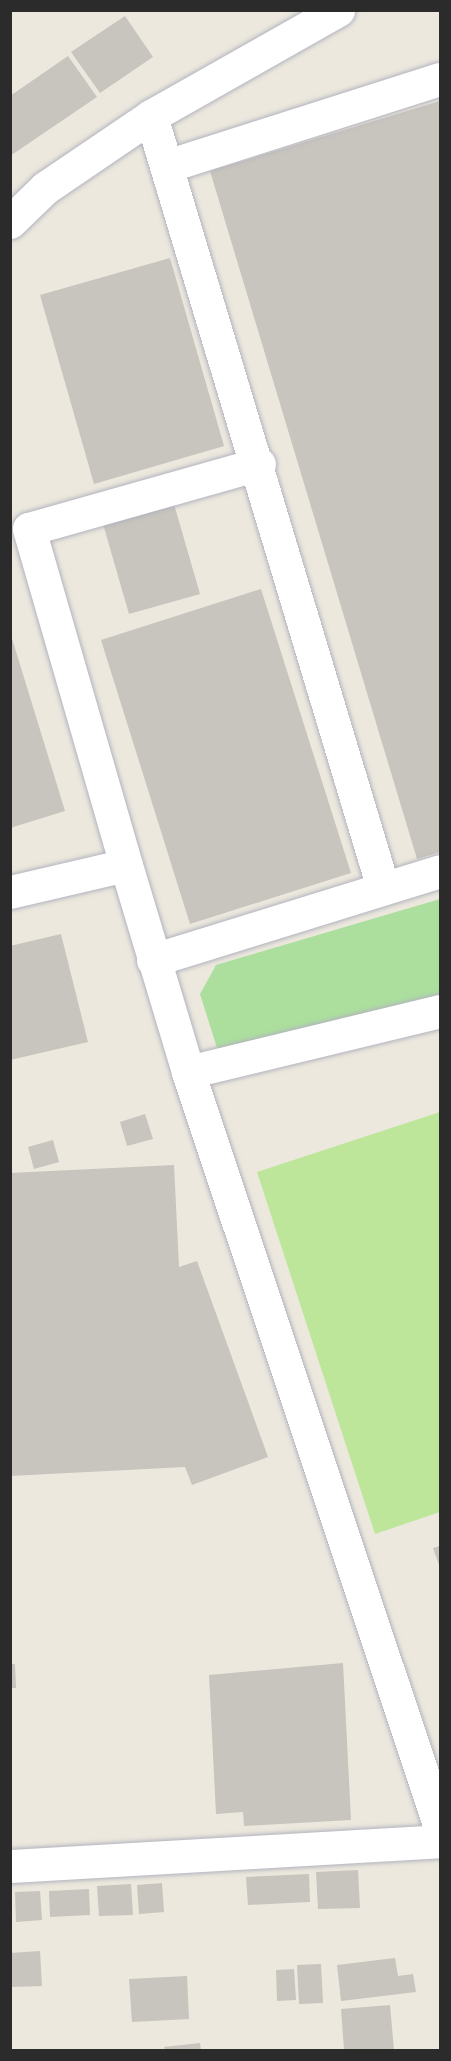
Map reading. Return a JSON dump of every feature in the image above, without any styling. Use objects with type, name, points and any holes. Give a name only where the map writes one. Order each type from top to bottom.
[{"type":"street","points":[[10,222],[45,188],[151,116],[338,10]]},
{"type":"street","points":[[170,165],[441,80]]},
{"type":"street","points":[[151,116],[170,165],[383,888]]},
{"type":"street","points":[[259,464],[29,529],[153,960],[188,1072],[441,1827]]},
{"type":"street","points":[[10,892],[126,865]]},
{"type":"street","points":[[153,960],[441,871]]},
{"type":"street","points":[[188,1072],[441,1011]]},
{"type":"street","points":[[10,1866],[441,1841]]},
{"type":"green space","points":[[440,899],[440,996],[233,1053],[217,1048],[200,994],[216,965]]},
{"type":"green space","points":[[440,1112],[440,1512],[375,1534],[257,1172]]},
{"type":"building","points":[[125,16],[153,57],[100,93],[71,52]]},
{"type":"building","points":[[68,56],[97,97],[10,156],[10,96]]},
{"type":"building","points":[[440,101],[440,852],[417,859],[210,171]]},
{"type":"building","points":[[170,258],[224,446],[94,484],[40,295]]},
{"type":"building","points":[[174,504],[200,594],[129,614],[103,524]]},
{"type":"building","points":[[261,589],[351,873],[190,924],[101,640]]},
{"type":"building","points":[[10,632],[65,811],[10,828]]},
{"type":"building","points":[[61,934],[88,1042],[10,1060],[10,946]]},
{"type":"building","points":[[145,1114],[153,1139],[127,1146],[120,1122]]},
{"type":"building","points":[[53,1140],[59,1162],[34,1169],[28,1147]]},
{"type":"building","points":[[174,1165],[179,1267],[197,1261],[268,1457],[192,1485],[185,1467],[10,1476],[10,1173]]},
{"type":"building","points":[[440,1546],[440,1568],[433,1548]]},
{"type":"building","points":[[343,1663],[351,1820],[244,1826],[243,1812],[216,1814],[209,1675]]},
{"type":"building","points":[[10,1664],[15,1664],[16,1688],[10,1688]]},
{"type":"building","points":[[358,1870],[360,1908],[318,1909],[316,1872]]},
{"type":"building","points":[[309,1874],[310,1902],[248,1905],[246,1877]]},
{"type":"building","points":[[162,1883],[164,1912],[139,1914],[137,1885]]},
{"type":"building","points":[[131,1884],[133,1915],[99,1916],[97,1886]]},
{"type":"building","points":[[89,1889],[90,1915],[50,1917],[49,1891]]},
{"type":"building","points":[[40,1891],[42,1920],[16,1922],[15,1892]]},
{"type":"building","points":[[40,1951],[42,1986],[10,1987],[10,1953]]},
{"type":"building","points":[[395,1958],[398,1976],[413,1974],[416,1992],[341,2001],[337,1965]]},
{"type":"building","points":[[321,1964],[323,2003],[299,2004],[297,1965]]},
{"type":"building","points":[[294,1969],[296,2000],[277,2001],[276,1970]]},
{"type":"building","points":[[187,1976],[189,2019],[132,2022],[129,1979]]},
{"type":"building","points":[[390,2005],[394,2050],[344,2050],[341,2009]]},
{"type":"building","points":[[200,2043],[201,2050],[165,2050],[164,2047]]}]
